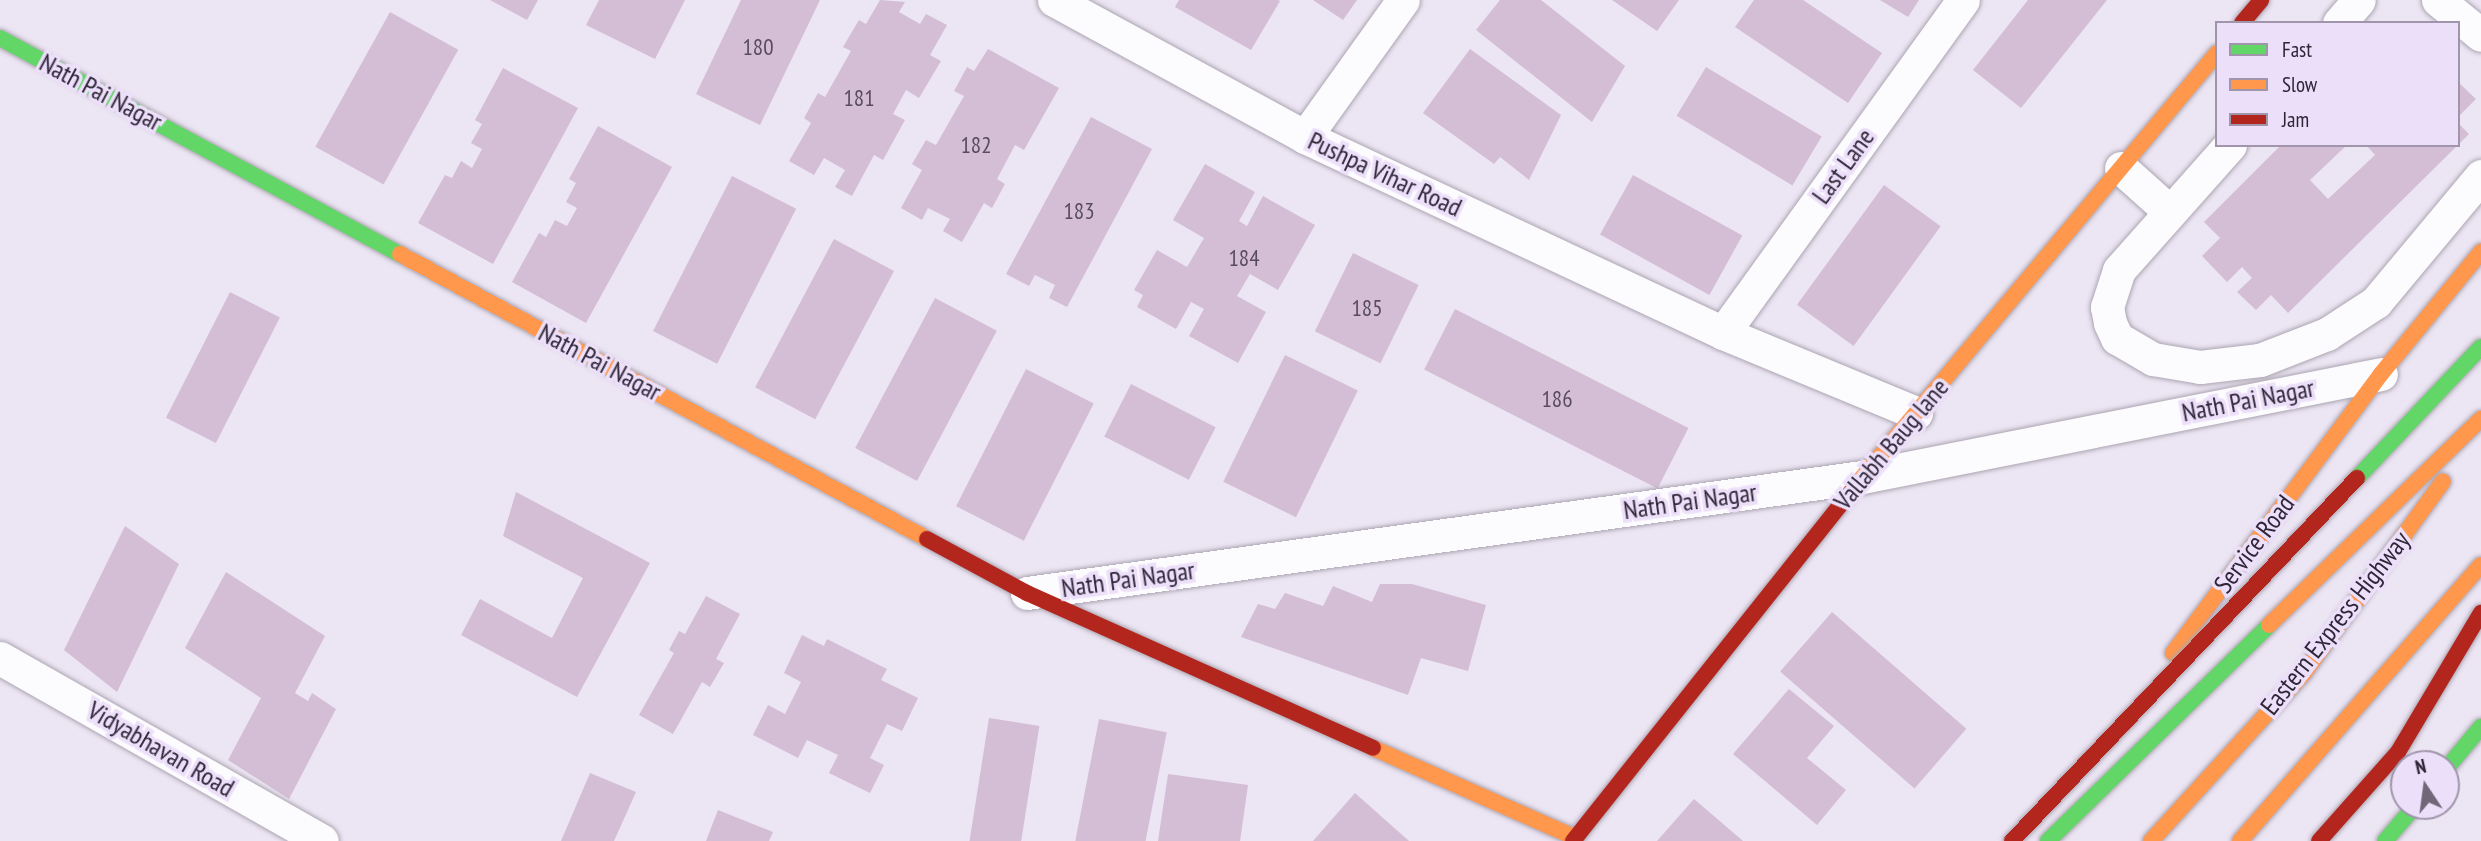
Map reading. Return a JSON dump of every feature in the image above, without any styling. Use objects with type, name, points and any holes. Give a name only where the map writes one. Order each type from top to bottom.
[{"type":"main road","points":[[2244,21],[2262,0]]},
{"type":"main road","name":"Nath Pai Nagar","points":[[0,38],[1027,593]]},
{"type":"main road","name":"Vallabh Baug lane","points":[[1575,840],[1862,477],[2215,55]]},
{"type":"main road","name":"Service Road","points":[[2034,841],[2381,374],[2481,252]]},
{"type":"main road","points":[[2012,841],[2481,347]]},
{"type":"main road","points":[[2048,841],[2481,419]]},
{"type":"main road","name":"Eastern Express Highway","points":[[2151,841],[2303,674],[2481,428]]},
{"type":"main road","points":[[2240,841],[2481,565]]},
{"type":"main road","points":[[1027,593],[1575,840]]},
{"type":"main road","points":[[2319,841],[2398,752],[2481,613]]},
{"type":"main road","points":[[2460,752],[2481,727]]},
{"type":"main road","points":[[2385,841],[2403,820]]},
{"type":"street","name":"Pushpa Vihar Road","points":[[1054,0],[1305,138],[1724,333],[1916,413]]},
{"type":"street","points":[[1305,138],[1403,0]]},
{"type":"street","name":"Last Lane","points":[[1724,333],[1963,0]]},
{"type":"street","points":[[2341,21],[2359,0]]},
{"type":"street","points":[[2438,0],[2481,35]]},
{"type":"street","points":[[2228,147],[2119,270],[2107,307],[2117,338],[2153,359],[2200,367],[2260,360],[2327,334],[2376,302],[2481,176]]},
{"type":"street","points":[[2121,168],[2171,212]]},
{"type":"street","name":"Nath Pai Nagar","points":[[1027,593],[1862,477],[2381,374]]},
{"type":"street","name":"Vidyabhavan Road","points":[[0,658],[322,841]]},
{"type":"building","points":[[490,0],[538,0],[527,20]]},
{"type":"building","points":[[599,0],[685,0],[655,59],[586,25]]},
{"type":"building","points":[[741,0],[820,0],[760,125],[696,94]]},
{"type":"building","points":[[880,0],[905,2],[899,12],[920,24],[926,14],[947,25],[930,55],[941,61],[919,98],[906,90],[893,114],[905,120],[883,160],[874,155],[852,196],[835,187],[845,170],[824,158],[814,175],[789,161],[811,123],[804,118],[818,93],[825,97],[851,51],[843,47],[859,20],[866,24]]},
{"type":"building","points":[[1179,0],[1280,1],[1251,50],[1175,7]]},
{"type":"building","points":[[1313,0],[1357,0],[1343,20]]},
{"type":"building","points":[[1500,0],[1541,0],[1625,66],[1592,122],[1476,30]]},
{"type":"building","points":[[1612,0],[1679,0],[1657,31]]},
{"type":"building","points":[[1754,0],[1803,0],[1882,53],[1848,103],[1735,27]]},
{"type":"building","points":[[1880,0],[1919,0],[1908,17]]},
{"type":"building","points":[[2028,0],[2107,0],[2021,108],[1973,70]]},
{"type":"building","points":[[390,12],[458,50],[384,185],[315,147]]},
{"type":"building","points":[[988,49],[1059,88],[1024,150],[1015,145],[997,179],[1005,184],[992,208],[984,203],[962,242],[943,231],[950,219],[928,208],[922,220],[901,208],[922,170],[912,164],[926,140],[936,145],[964,96],[954,91],[967,67],[974,71]]},
{"type":"building","points":[[1470,49],[1561,115],[1529,180],[1500,157],[1494,164],[1423,113]]},
{"type":"building","points":[[1706,67],[1822,137],[1792,185],[1677,116]]},
{"type":"building","points":[[503,68],[578,108],[493,264],[418,223],[445,175],[452,178],[461,161],[472,168],[482,149],[471,143],[482,124],[475,120]]},
{"type":"building","points":[[2460,84],[2476,99],[2460,115]]},
{"type":"building","points":[[1091,117],[1152,149],[1067,307],[1049,298],[1055,285],[1035,275],[1029,286],[1006,274]]},
{"type":"building","points":[[2460,125],[2469,134],[2460,143]]},
{"type":"building","points":[[598,126],[672,167],[586,323],[512,282],[539,233],[546,237],[555,220],[567,226],[577,208],[566,202],[576,183],[569,179]]},
{"type":"building","points":[[2279,147],[2345,147],[2310,180],[2328,199],[2375,155],[2368,147],[2456,147],[2288,313],[2271,295],[2256,310],[2237,292],[2252,278],[2242,267],[2227,282],[2202,256],[2220,238],[2204,222]]},
{"type":"building","points":[[1205,164],[1255,192],[1239,221],[1247,226],[1263,196],[1315,225],[1278,290],[1250,274],[1237,296],[1266,312],[1238,363],[1189,336],[1204,309],[1191,302],[1176,329],[1137,307],[1143,295],[1134,290],[1157,250],[1187,267],[1204,238],[1173,220]]},
{"type":"building","points":[[1633,175],[1742,236],[1709,295],[1600,234]]},
{"type":"building","points":[[732,176],[796,209],[717,364],[653,331]]},
{"type":"building","points":[[1884,185],[1941,226],[1854,346],[1797,305]]},
{"type":"building","points":[[834,239],[894,271],[815,419],[755,387]]},
{"type":"building","points":[[1353,253],[1419,285],[1380,363],[1315,331]]},
{"type":"building","points":[[230,292],[280,317],[216,443],[166,418]]},
{"type":"building","points":[[935,298],[997,331],[917,481],[855,448]]},
{"type":"building","points":[[1455,309],[1688,428],[1658,489],[1424,370]]},
{"type":"building","points":[[1285,355],[1358,391],[1296,517],[1223,482]]},
{"type":"building","points":[[1026,369],[1094,404],[1024,541],[956,506]]},
{"type":"building","points":[[1131,384],[1216,427],[1189,480],[1104,437]]},
{"type":"building","points":[[516,492],[650,563],[577,697],[461,635],[480,599],[552,638],[583,578],[503,536]]},
{"type":"building","points":[[125,526],[179,564],[117,692],[64,650]]},
{"type":"building","points":[[226,572],[325,636],[295,693],[308,701],[312,693],[336,709],[289,799],[228,760],[261,698],[185,648]]},
{"type":"building","points":[[1380,584],[1412,584],[1486,605],[1468,671],[1421,658],[1408,695],[1241,637],[1258,604],[1275,609],[1285,593],[1323,606],[1333,586],[1372,602]]},
{"type":"building","points":[[706,596],[740,614],[716,659],[724,663],[710,687],[702,682],[673,734],[639,715],[674,653],[669,650],[679,631],[685,634]]},
{"type":"building","points":[[1832,612],[1966,729],[1915,788],[1780,672]]},
{"type":"building","points":[[802,635],[824,646],[827,639],[887,669],[881,680],[918,698],[902,731],[887,724],[870,758],[884,765],[870,793],[829,773],[838,755],[807,740],[798,758],[753,735],[768,705],[785,714],[801,682],[784,673]]},
{"type":"building","points":[[1789,689],[1834,726],[1807,758],[1846,790],[1817,825],[1733,754]]},
{"type":"building","points":[[989,718],[1039,726],[1021,841],[970,841]]},
{"type":"building","points":[[1099,719],[1167,732],[1146,841],[1075,841]]},
{"type":"building","points":[[590,773],[636,792],[614,841],[561,841]]},
{"type":"building","points":[[1168,774],[1248,785],[1240,841],[1158,841]]},
{"type":"building","points":[[1355,793],[1409,841],[1313,841]]},
{"type":"building","points":[[1694,799],[1743,841],[1657,841]]},
{"type":"building","points":[[718,810],[773,832],[769,841],[706,841]]},
{"type":"traffic: fast","points":[[0,38],[400,254]]},
{"type":"traffic: fast","points":[[2357,478],[2481,347]]},
{"type":"traffic: fast","points":[[2048,841],[2269,625]]},
{"type":"traffic: fast","points":[[2460,752],[2481,727]]},
{"type":"traffic: fast","points":[[2385,841],[2403,820]]},
{"type":"traffic: slow","points":[[1855,486],[2215,55]]},
{"type":"traffic: slow","points":[[2173,653],[2381,374],[2481,252]]},
{"type":"traffic: slow","points":[[400,254],[927,539]]},
{"type":"traffic: slow","points":[[2269,625],[2481,419]]},
{"type":"traffic: slow","points":[[2151,841],[2303,674],[2443,481]]},
{"type":"traffic: slow","points":[[2240,841],[2481,565]]},
{"type":"traffic: slow","points":[[1373,748],[1576,838]]},
{"type":"traffic: jam","points":[[2244,21],[2261,0]]},
{"type":"traffic: jam","points":[[2012,841],[2357,478]]},
{"type":"traffic: jam","points":[[1573,841],[1855,486]]},
{"type":"traffic: jam","points":[[927,539],[1027,593],[1373,748]]},
{"type":"traffic: jam","points":[[2319,841],[2398,752],[2481,613]]}]
